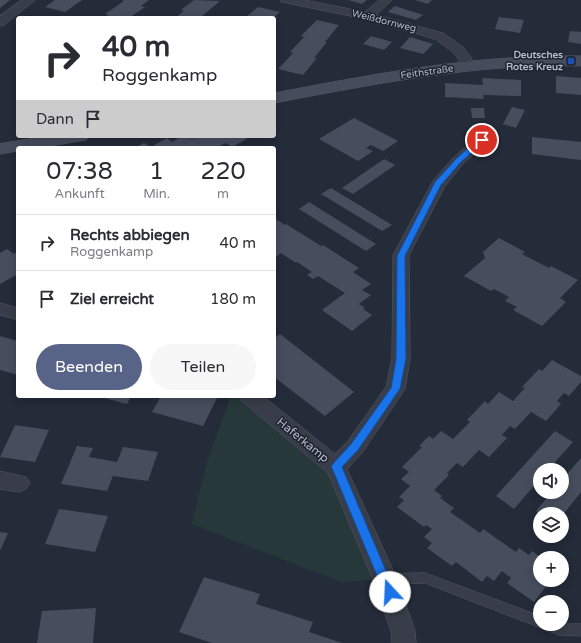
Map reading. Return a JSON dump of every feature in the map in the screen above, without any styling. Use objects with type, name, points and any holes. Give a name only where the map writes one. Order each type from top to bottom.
[{"type":"main road","name":"Feithstraße","points":[[276,98],[385,78],[470,66],[528,61],[581,61]]},
{"type":"main road","points":[[18,146],[68,138]]},
{"type":"main road","points":[[0,149],[16,146]]},
{"type":"street","points":[[0,22],[30,0]]},
{"type":"street","name":"Weißdornweg","points":[[286,0],[367,16],[438,36],[459,50],[470,66]]},
{"type":"street","points":[[367,16],[386,0]]},
{"type":"street","points":[[336,466],[354,447],[395,389],[401,359],[401,256],[438,184],[458,161],[482,140]]},
{"type":"street","points":[[0,309],[16,313]]},
{"type":"street","name":"Haferkamp","points":[[251,398],[336,466],[385,579],[403,631],[404,643]]},
{"type":"lane","points":[[385,579],[425,578],[533,619]]},
{"type":"lane","points":[[569,629],[581,630]]},
{"type":"shaded area","points":[[230,398],[251,398],[336,467],[385,579],[341,582],[192,524],[207,461]]},
{"type":"building","points":[[0,0],[10,0],[0,8]]},
{"type":"building","points":[[55,0],[82,0],[65,12],[45,7]]},
{"type":"building","points":[[122,0],[149,0],[141,6],[145,7],[132,16],[107,16],[108,15],[105,14],[124,1]]},
{"type":"building","points":[[194,0],[220,1],[202,16],[178,16],[184,11],[181,10]]},
{"type":"building","points":[[348,0],[367,0],[362,4]]},
{"type":"building","points":[[415,0],[432,0],[428,4]]},
{"type":"building","points":[[395,6],[423,15],[416,20],[388,12]]},
{"type":"building","points":[[258,7],[280,12],[275,16],[247,16]]},
{"type":"building","points":[[499,17],[524,20],[520,33],[495,29]]},
{"type":"building","points":[[317,20],[339,25],[314,58],[317,58],[303,75],[278,69],[293,53],[290,52],[304,37],[301,36]]},
{"type":"building","points":[[570,31],[581,32],[581,44],[568,42]]},
{"type":"building","points":[[371,36],[392,42],[384,50],[363,44]]},
{"type":"building","points":[[410,37],[433,44],[423,54],[400,48]]},
{"type":"building","points":[[556,76],[581,78],[581,95],[556,93]]},
{"type":"building","points":[[482,78],[521,80],[521,96],[483,95],[484,99],[445,97],[445,83],[483,85]]},
{"type":"building","points":[[512,107],[525,110],[516,128],[503,124]]},
{"type":"building","points":[[471,108],[484,108],[485,118],[472,118]]},
{"type":"building","points":[[354,118],[398,141],[383,151],[371,145],[366,148],[373,151],[358,161],[319,139]]},
{"type":"building","points":[[532,137],[581,142],[581,160],[532,154]]},
{"type":"building","points":[[167,138],[172,142],[179,138],[247,139],[234,146],[230,146],[226,143],[220,146],[153,146]]},
{"type":"building","points":[[144,143],[149,146],[138,146]]},
{"type":"building","points":[[384,159],[395,165],[353,194],[342,188]]},
{"type":"building","points":[[331,188],[392,225],[382,231],[321,194]]},
{"type":"building","points":[[309,202],[376,244],[366,251],[299,209]]},
{"type":"building","points":[[276,219],[321,246],[323,245],[359,268],[353,272],[371,284],[362,290],[371,295],[359,304],[365,308],[363,309],[372,315],[352,331],[322,310],[345,293],[318,276],[313,279],[307,275],[312,272],[281,253],[276,257]]},
{"type":"building","points":[[499,238],[525,252],[522,254],[549,268],[551,266],[578,280],[560,298],[566,302],[542,326],[513,310],[517,307],[505,301],[509,297],[494,289],[491,291],[464,276],[485,258],[483,252]]},
{"type":"building","points":[[7,249],[14,254],[16,252],[16,275],[0,284],[0,253]]},
{"type":"building","points":[[280,334],[354,392],[325,416],[276,379],[276,337]]},
{"type":"building","points":[[0,336],[16,340],[16,374],[0,370]]},
{"type":"building","points":[[552,360],[581,376],[581,382],[569,396],[564,393],[557,401],[561,404],[546,421],[531,412],[515,429],[510,426],[502,435],[507,438],[489,457],[479,450],[463,467],[457,463],[447,473],[449,475],[434,490],[442,496],[440,498],[454,508],[450,512],[480,533],[483,529],[516,552],[519,548],[529,555],[532,551],[533,552],[533,587],[546,587],[539,595],[533,595],[533,601],[507,583],[511,578],[502,571],[494,581],[487,576],[482,582],[456,562],[452,566],[427,548],[432,543],[424,537],[432,529],[426,525],[424,527],[397,507],[404,500],[399,497],[410,486],[401,479],[409,472],[402,467],[422,447],[419,446],[429,436],[433,439],[441,431],[453,439],[470,422],[467,420],[485,401],[488,404],[499,392],[513,401],[525,388],[522,387],[539,369],[542,371]]},
{"type":"building","points":[[104,398],[130,398],[127,404]]},
{"type":"building","points":[[160,398],[217,398],[203,426],[152,412]]},
{"type":"building","points":[[15,425],[49,430],[35,462],[0,457]]},
{"type":"building","points":[[555,431],[573,442],[554,463],[533,463],[533,487],[514,509],[496,496]]},
{"type":"building","points":[[77,446],[93,448],[89,457],[117,462],[123,447],[158,452],[148,481],[113,476],[107,491],[61,484]]},
{"type":"building","points":[[581,458],[581,492],[569,507],[539,507],[546,499],[569,499],[569,472]]},
{"type":"building","points":[[59,509],[108,516],[95,552],[45,544]]},
{"type":"building","points":[[0,532],[8,533],[0,551]]},
{"type":"building","points":[[204,577],[260,594],[256,604],[313,622],[309,632],[342,643],[212,643],[179,632]]},
{"type":"building","points":[[96,608],[93,643],[37,643],[42,611]]},
{"type":"place","name":"Deutsches Rotes Kreuz","points":[[571,61]]},
{"type":"route","points":[[390,592],[336,466],[354,447],[395,389],[401,359],[401,256],[438,184],[458,161],[482,140]]}]
